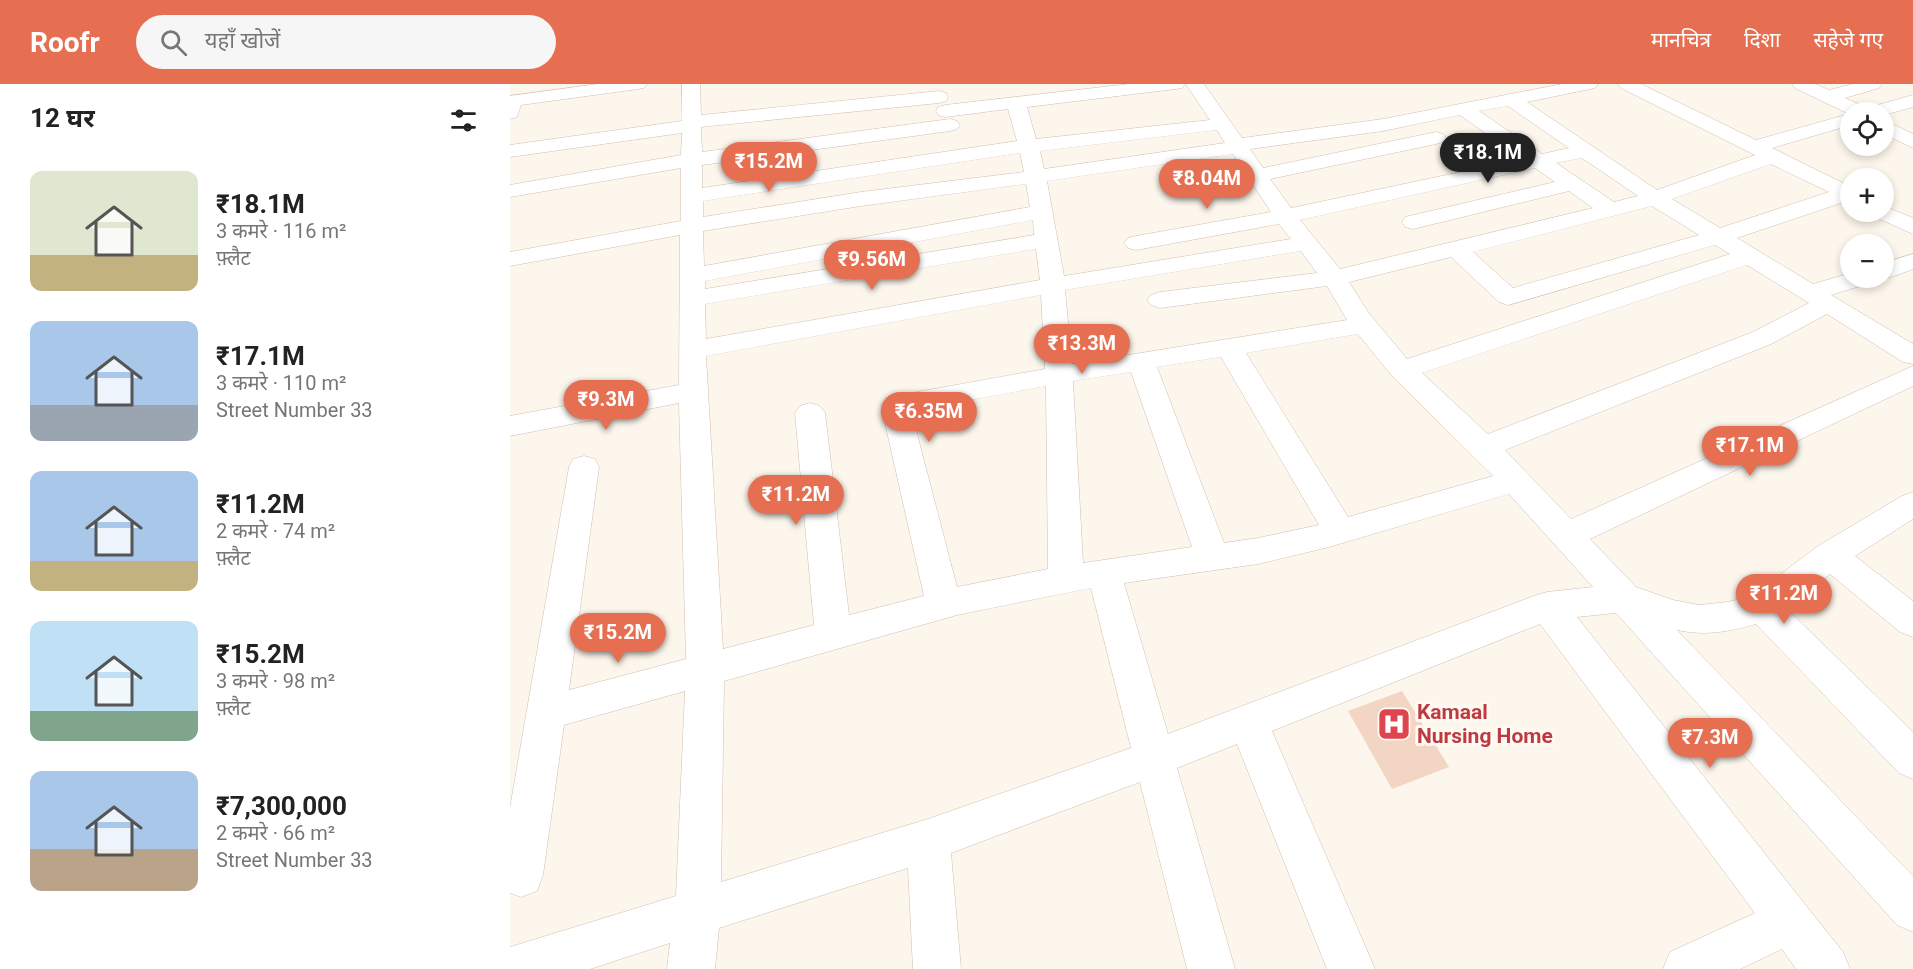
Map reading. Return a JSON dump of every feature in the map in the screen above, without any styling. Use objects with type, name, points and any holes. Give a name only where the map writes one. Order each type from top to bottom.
[{"type":"street","points":[[513,99],[638,84]]},
{"type":"street","points":[[691,84],[692,350],[705,670],[698,910],[691,969]]},
{"type":"street","points":[[847,84],[857,138]]},
{"type":"street","points":[[510,151],[691,124],[765,103],[851,105],[1016,103],[1176,84]]},
{"type":"street","points":[[1195,84],[1285,216],[1334,278],[1365,325],[1402,370],[1484,447],[1908,897]]},
{"type":"street","points":[[510,259],[691,211],[962,156],[1030,145],[1233,138],[1383,125],[1589,84]]},
{"type":"street","points":[[1627,84],[1840,190]]},
{"type":"street","points":[[1802,84],[1841,102]]},
{"type":"street","points":[[1830,96],[1873,84]]},
{"type":"street","points":[[1510,99],[1655,198],[1913,356]]},
{"type":"street","points":[[1894,106],[1913,101]]},
{"type":"street","points":[[765,103],[765,150]]},
{"type":"street","points":[[1016,103],[1030,145],[1056,309],[1066,580]]},
{"type":"street","points":[[510,191],[691,160],[857,138],[942,104]]},
{"type":"street","points":[[942,104],[972,186]]},
{"type":"street","points":[[1463,109],[1610,210]]},
{"type":"street","points":[[1258,175],[1534,116]]},
{"type":"street","points":[[1160,300],[1334,278],[1610,210],[1655,198],[1840,123]]},
{"type":"street","points":[[1894,131],[1912,141]]},
{"type":"street","points":[[691,211],[861,199],[972,186],[1233,138]]},
{"type":"street","points":[[1136,243],[1285,216],[1585,151]]},
{"type":"street","points":[[1413,222],[1573,184]]},
{"type":"street","points":[[1456,249],[1508,297],[1717,237],[1840,197]]},
{"type":"street","points":[[692,287],[1041,212]]},
{"type":"street","points":[[1894,218],[1913,227]]},
{"type":"street","points":[[692,287],[1045,240]]},
{"type":"street","points":[[692,350],[1052,285],[1307,243]]},
{"type":"street","points":[[1402,370],[1710,267],[1749,257]]},
{"type":"street","points":[[1894,268],[1913,261]]},
{"type":"street","points":[[1484,447],[1762,338],[1818,298],[1840,288]]},
{"type":"street","points":[[944,605],[895,405],[1141,361],[1365,325]]},
{"type":"street","points":[[1229,347],[1340,532]]},
{"type":"street","points":[[1141,361],[1212,556]]},
{"type":"street","points":[[1567,535],[1913,375]]},
{"type":"street","points":[[510,426],[693,391]]},
{"type":"street","points":[[810,413],[832,633]]},
{"type":"street","points":[[521,875],[584,467]]},
{"type":"street","points":[[546,713],[832,633],[944,605],[1104,572],[1258,551],[1340,532],[1516,481]]},
{"type":"street","points":[[514,969],[928,840],[1155,759],[1546,606],[1627,598],[1672,614],[1699,620],[1728,617],[1763,608],[1830,555],[1907,516]]},
{"type":"street","points":[[1830,555],[1913,622]]},
{"type":"street","points":[[1104,572],[1211,969]]},
{"type":"street","points":[[1546,606],[1826,969]]},
{"type":"street","points":[[1763,608],[1913,760]]},
{"type":"street","points":[[1248,721],[1350,969]]},
{"type":"street","points":[[928,840],[937,969]]},
{"type":"street","points":[[1699,966],[1789,922]]},
{"type":"building","points":[[1402,691],[1449,767],[1392,789],[1348,711]]},
{"type":"place","name":"Kamaal Nursing Home","points":[[1394,724]]}]
